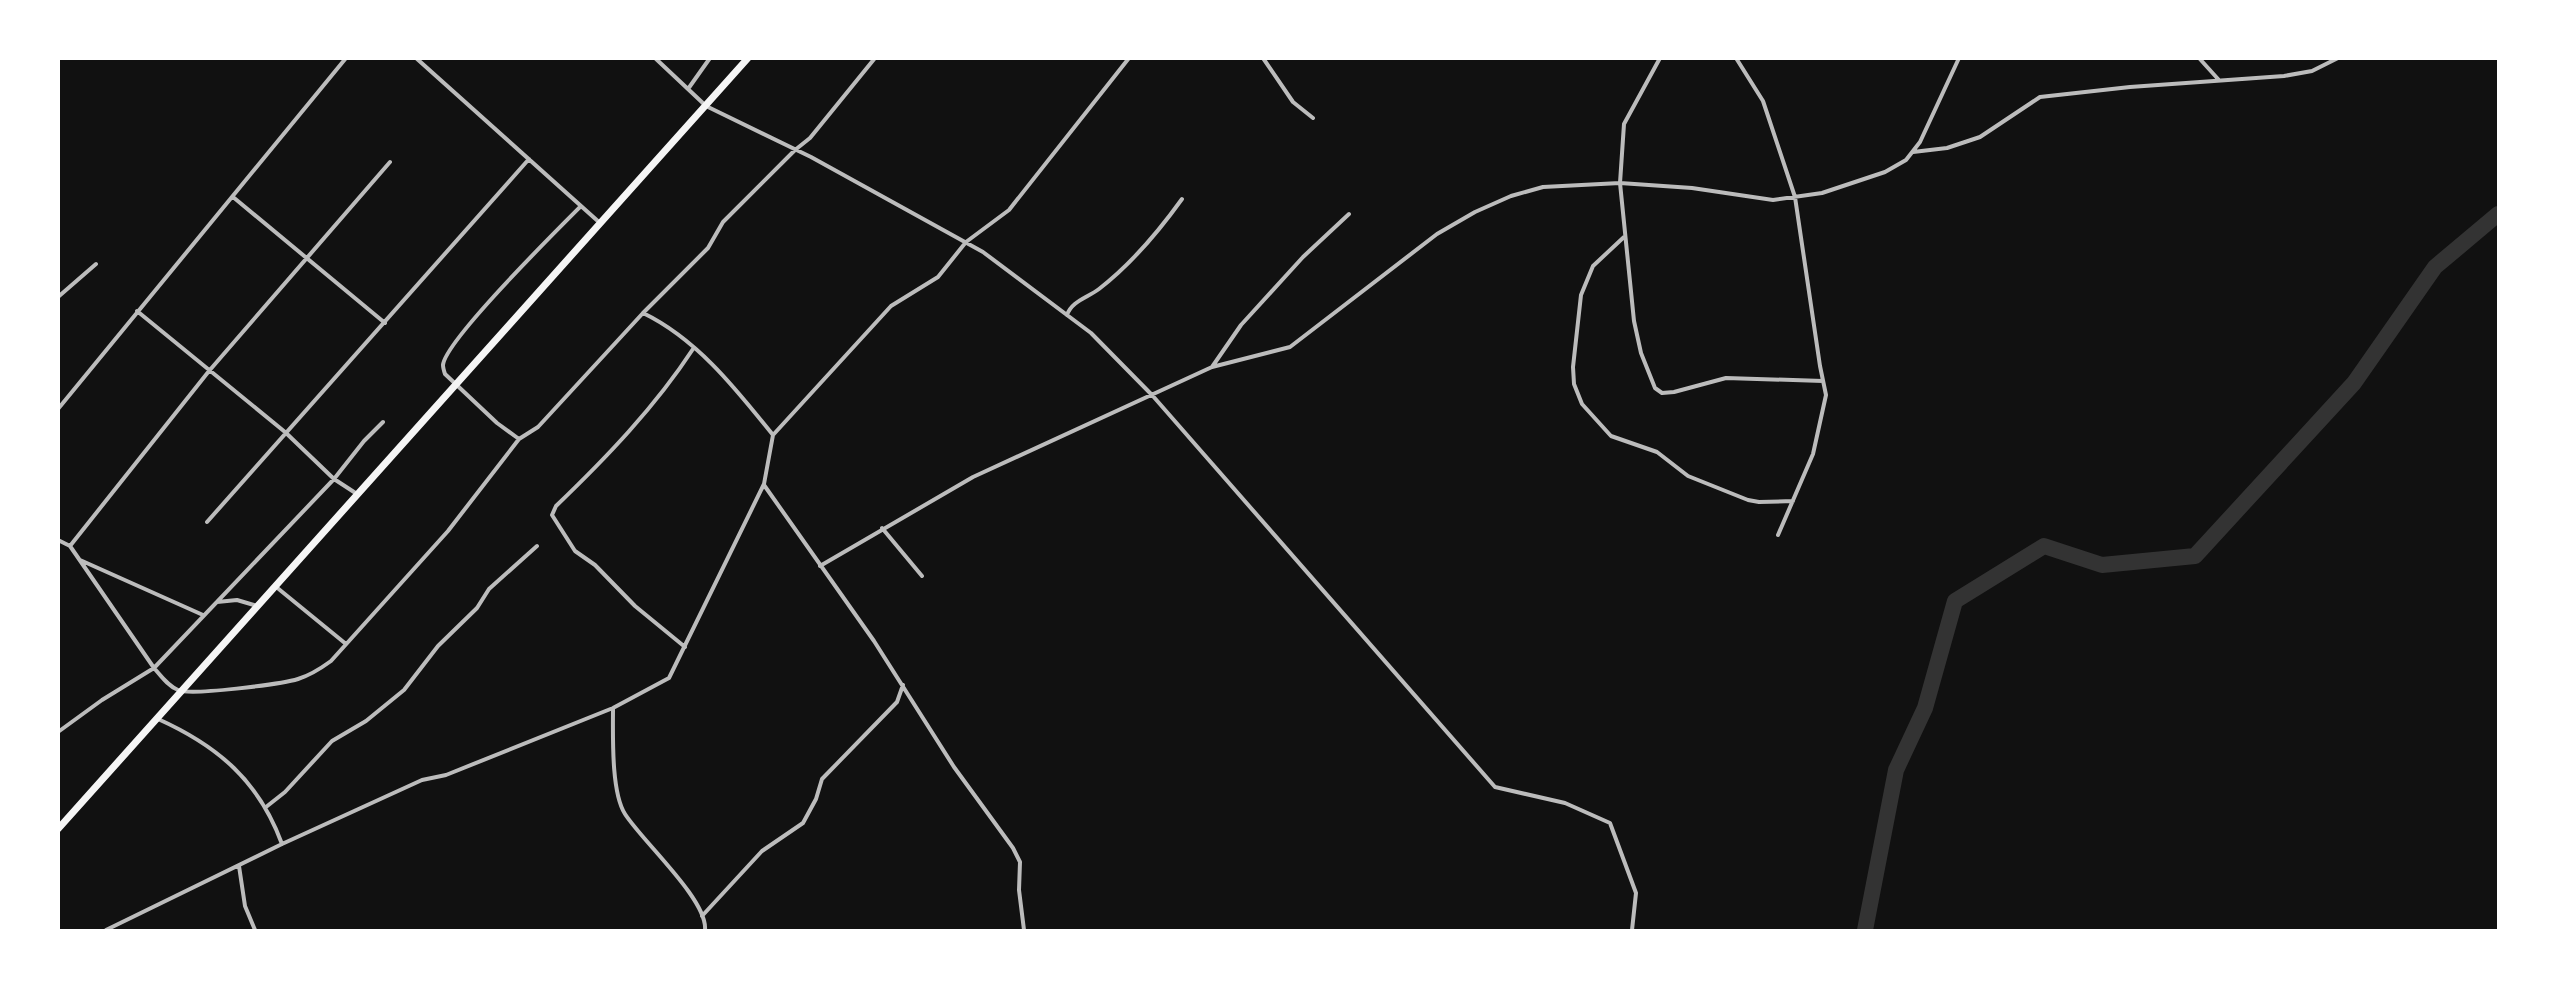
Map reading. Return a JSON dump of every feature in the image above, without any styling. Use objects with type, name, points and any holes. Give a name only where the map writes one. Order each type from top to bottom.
[{"type":"highway","points":[[58,829],[179,691],[748,58]]},
{"type":"street","points":[[58,409],[346,58]]},
{"type":"street","points":[[416,58],[600,223]]},
{"type":"street","points":[[655,58],[706,105],[795,150],[983,252],[1091,333],[1152,395],[1495,787],[1565,802],[1610,824],[1636,893],[1632,930]]},
{"type":"street","points":[[688,89],[710,58]]},
{"type":"street","points":[[58,540],[70,546],[154,668],[165,682],[179,691],[271,684],[315,673],[346,644],[448,531],[519,439],[538,427],[643,313],[708,248],[723,222],[810,138],[875,58]]},
{"type":"street","points":[[106,930],[282,844],[422,780],[446,775],[613,708],[669,678],[764,484],[773,435],[891,306],[938,277],[966,242],[1009,210],[1129,58]]},
{"type":"street","points":[[1263,58],[1293,102],[1313,118]]},
{"type":"street","points":[[1660,58],[1624,124],[1620,183],[1634,321],[1641,353],[1655,388],[1662,393],[1674,392],[1726,378],[1823,381]]},
{"type":"street","points":[[1736,58],[1763,101],[1795,197],[1826,395],[1823,417],[1813,454],[1778,536]]},
{"type":"street","points":[[820,566],[973,477],[1212,367],[1290,346],[1437,234],[1475,212],[1511,196],[1543,188],[1620,183],[1692,188],[1773,200],[1822,193],[1885,172],[1906,159],[1912,152],[1930,123],[1959,58]]},
{"type":"street","points":[[2199,58],[2219,80]]},
{"type":"street","points":[[1912,152],[1947,148],[1980,137],[2040,97],[2313,71],[2332,59],[2338,58]]},
{"type":"street","points":[[207,522],[530,159]]},
{"type":"street","points":[[70,546],[209,371],[390,162]]},
{"type":"street","points":[[233,197],[385,323]]},
{"type":"street","points":[[1067,315],[1074,304],[1100,289],[1119,271],[1155,234],[1182,199]]},
{"type":"street","points":[[519,439],[497,423],[445,374],[443,364],[481,311],[581,206]]},
{"type":"street","points":[[1212,367],[1241,325],[1303,257],[1349,213]]},
{"type":"street","points":[[1625,237],[1593,266],[1581,295],[1573,367],[1574,384],[1582,404],[1611,435],[1657,452],[1688,476],[1748,500],[1793,501]]},
{"type":"street","points":[[58,297],[96,264]]},
{"type":"street","points":[[137,311],[285,432],[334,479],[357,494]]},
{"type":"street","points":[[643,313],[657,320],[724,373],[773,435]]},
{"type":"street","points":[[685,647],[634,606],[602,571],[574,551],[552,515],[556,506],[619,442],[665,389],[693,349]]},
{"type":"street","points":[[58,732],[102,700],[154,668],[334,479],[364,441],[383,422]]},
{"type":"street","points":[[764,484],[903,684],[954,767],[1020,862],[1019,890],[1024,930]]},
{"type":"street","points":[[882,528],[922,576]]},
{"type":"street","points":[[266,807],[285,792],[332,741],[366,721],[404,690],[438,646],[477,608],[489,589],[537,546]]},
{"type":"street","points":[[80,560],[203,615]]},
{"type":"street","points":[[275,586],[346,644]]},
{"type":"street","points":[[216,602],[237,600],[257,606]]},
{"type":"street","points":[[702,916],[762,851],[803,823],[816,800],[822,779],[897,702],[903,684]]},
{"type":"street","points":[[613,708],[614,767],[623,812],[692,896],[702,916],[705,930]]},
{"type":"street","points":[[156,719],[183,730],[235,768],[266,807],[282,844]]},
{"type":"street","points":[[239,866],[245,906],[255,930]]},
{"type":"waterway","points":[[1865,930],[1896,770],[1925,708],[1955,601],[2044,546],[2102,565],[2195,556],[2354,383],[2435,267],[2498,214]]}]
